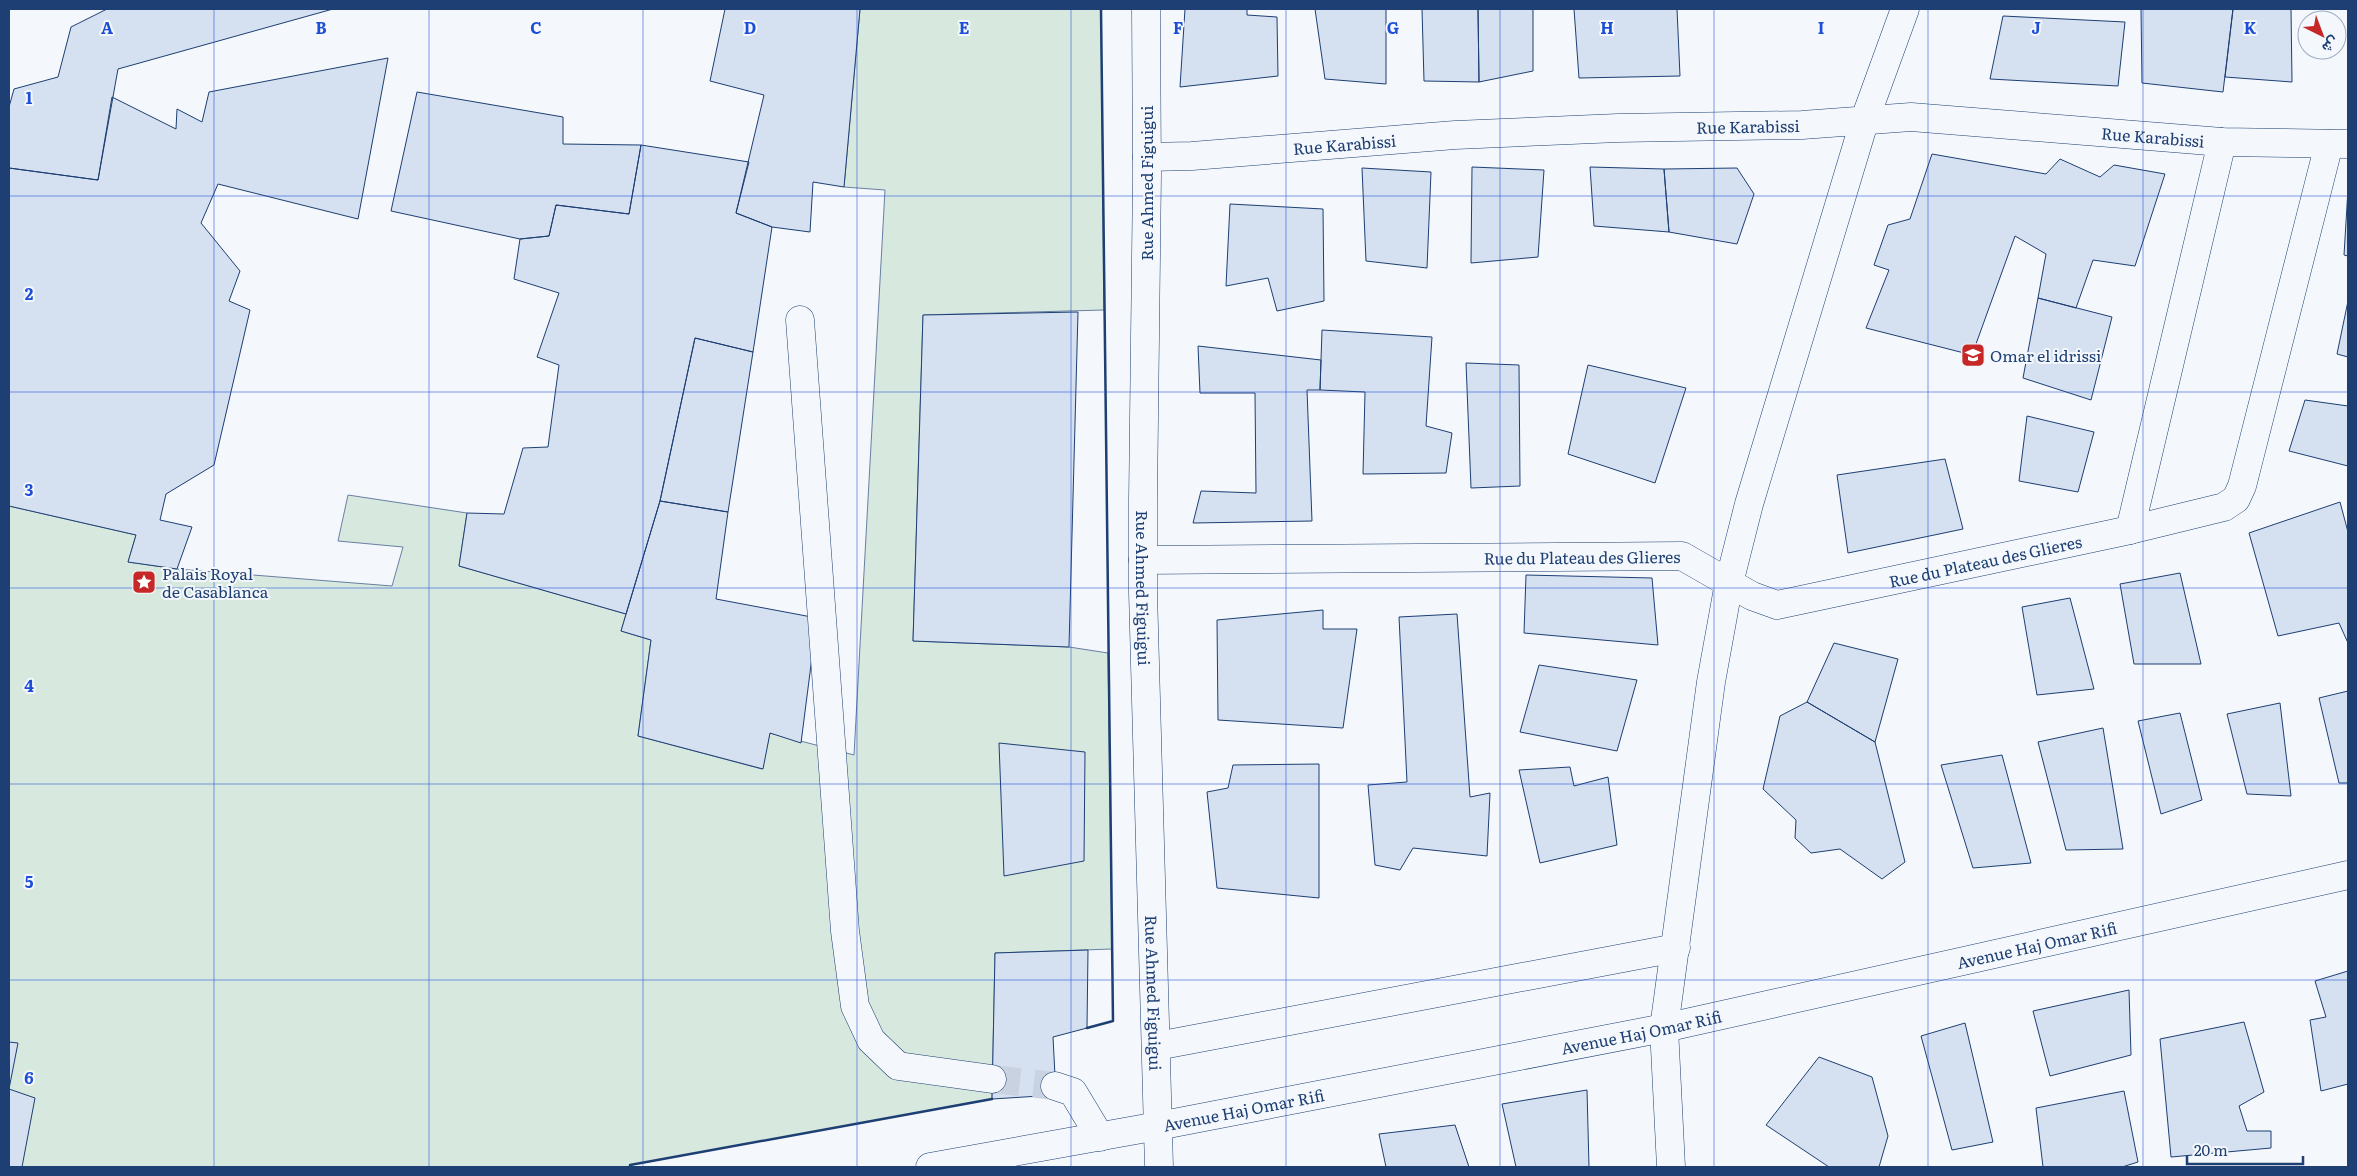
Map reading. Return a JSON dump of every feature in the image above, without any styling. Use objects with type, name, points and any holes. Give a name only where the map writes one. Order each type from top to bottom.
[{"type":"street","name":"Rue Ahmed Figuigui","points":[[1146,9],[1147,157],[1143,560],[1159,1167]]},
{"type":"street","points":[[1671,1167],[1664,1028],[1711,682],[1729,584],[1749,504],[1865,119],[1905,9]]},
{"type":"street","name":"Rue Karabissi","points":[[1147,157],[1192,156],[1455,135],[1618,128],[1802,125],[1910,117],[2222,142],[2339,144]]},
{"type":"street","points":[[2130,530],[2222,142]]},
{"type":"street","name":"Rue du Plateau des Glieres","points":[[1143,560],[1682,556],[1752,596],[1777,605],[2130,530],[2224,507],[2236,499],[2242,486],[2339,144]]},
{"type":"street","points":[[800,320],[846,931],[855,1006],[871,1040],[898,1066],[992,1079]]},
{"type":"street","name":"Avenue Haj Omar Rifi","points":[[930,1167],[1100,1137],[1664,1028],[2348,875]]},
{"type":"street","points":[[1157,1046],[1676,948]]},
{"type":"street","points":[[1055,1086],[1072,1092],[1100,1137]]},
{"type":"shaded area","points":[[860,9],[1101,9],[1104,310],[923,315],[913,641],[1069,647],[1108,653],[1112,949],[995,953],[992,1099],[630,1165],[630,1167],[9,1167],[9,506],[136,535],[128,562],[177,569],[392,586],[403,547],[338,541],[348,495],[467,513],[459,566],[626,614],[621,631],[651,640],[638,736],[762,769],[770,733],[854,755],[885,190],[844,187]]},
{"type":"building","points":[[107,9],[333,9],[118,69],[98,180],[9,168],[9,107],[14,89],[58,77],[71,27]]},
{"type":"building","points":[[725,9],[860,9],[844,187],[813,182],[810,232],[772,227],[736,213],[764,95],[710,81]]},
{"type":"building","points":[[1185,9],[1247,9],[1247,15],[1277,17],[1278,76],[1180,87]]},
{"type":"building","points":[[1315,9],[1386,9],[1386,84],[1325,79]]},
{"type":"building","points":[[1422,9],[1478,9],[1479,82],[1424,81]]},
{"type":"building","points":[[1478,9],[1533,9],[1533,71],[1479,82]]},
{"type":"building","points":[[1574,9],[1677,9],[1680,76],[1579,78]]},
{"type":"building","points":[[2141,9],[2233,9],[2223,92],[2142,83]]},
{"type":"building","points":[[2233,9],[2291,9],[2292,82],[2225,77]]},
{"type":"building","points":[[2003,16],[2125,22],[2118,86],[1990,79]]},
{"type":"building","points":[[388,58],[358,219],[218,184],[201,223],[240,271],[229,301],[250,310],[214,465],[166,494],[160,520],[192,527],[177,569],[128,562],[136,535],[9,506],[9,168],[98,180],[112,97],[176,129],[177,109],[202,122],[209,92]]},
{"type":"building","points":[[417,92],[563,117],[563,144],[641,145],[629,214],[556,205],[549,236],[520,239],[391,211]]},
{"type":"building","points":[[641,145],[749,162],[736,213],[772,227],[753,352],[695,338],[660,501],[626,614],[459,566],[467,513],[504,514],[523,448],[548,447],[559,365],[537,357],[559,293],[514,279],[520,239],[549,236],[556,205],[629,214]]},
{"type":"building","points":[[1932,154],[2046,174],[2060,159],[2100,177],[2114,165],[2165,174],[2135,266],[2093,260],[2076,308],[2038,298],[2046,254],[2015,236],[1972,355],[1866,328],[1889,270],[1874,265],[1888,225],[1910,219]]},
{"type":"building","points":[[1472,167],[1544,170],[1538,257],[1471,263]]},
{"type":"building","points":[[1590,167],[1664,169],[1669,232],[1594,226]]},
{"type":"building","points":[[1362,168],[1431,172],[1427,268],[1366,261]]},
{"type":"building","points":[[1737,168],[1754,194],[1737,244],[1669,232],[1664,169]]},
{"type":"building","points":[[2348,189],[2348,256],[2344,255]]},
{"type":"building","points":[[1230,204],[1323,209],[1324,301],[1277,311],[1268,278],[1226,286]]},
{"type":"building","points":[[2038,298],[2112,317],[2091,400],[2023,378]]},
{"type":"building","points":[[2348,301],[2348,357],[2337,354]]},
{"type":"building","points":[[1078,312],[1069,647],[913,641],[923,315]]},
{"type":"building","points":[[1322,330],[1432,337],[1426,426],[1452,433],[1446,473],[1363,474],[1365,392],[1320,390]]},
{"type":"building","points":[[695,338],[753,352],[728,512],[660,501]]},
{"type":"building","points":[[1198,346],[1321,360],[1320,390],[1307,390],[1312,521],[1193,523],[1201,491],[1256,493],[1255,393],[1200,393]]},
{"type":"building","points":[[1466,363],[1519,365],[1520,486],[1471,488]]},
{"type":"building","points":[[1588,365],[1686,388],[1655,483],[1568,454]]},
{"type":"building","points":[[2305,400],[2348,406],[2348,466],[2289,451]]},
{"type":"building","points":[[2027,416],[2094,432],[2078,492],[2019,481]]},
{"type":"building","points":[[1945,459],[1963,529],[1848,553],[1837,475]]},
{"type":"building","points":[[660,501],[728,512],[716,599],[817,618],[801,743],[770,733],[763,769],[638,736],[651,640],[621,631]]},
{"type":"building","points":[[2340,502],[2348,532],[2348,643],[2339,623],[2278,636],[2249,533]]},
{"type":"building","points":[[2180,573],[2201,664],[2134,664],[2120,584]]},
{"type":"building","points":[[1526,575],[1652,578],[1658,645],[1524,633]]},
{"type":"building","points":[[2070,598],[2094,689],[2037,695],[2022,607]]},
{"type":"building","points":[[1323,610],[1323,629],[1357,629],[1343,728],[1218,720],[1217,620]]},
{"type":"building","points":[[1457,614],[1470,797],[1490,793],[1487,856],[1413,848],[1400,870],[1375,865],[1368,785],[1407,782],[1399,617]]},
{"type":"building","points":[[1834,643],[1898,659],[1875,742],[1807,702]]},
{"type":"building","points":[[1539,665],[1637,680],[1617,751],[1520,732]]},
{"type":"building","points":[[2348,691],[2348,783],[2339,783],[2319,698]]},
{"type":"building","points":[[1807,702],[1875,742],[1905,862],[1882,879],[1840,849],[1811,853],[1795,838],[1796,820],[1763,789],[1780,716]]},
{"type":"building","points":[[2280,703],[2291,796],[2247,794],[2227,714]]},
{"type":"building","points":[[2180,713],[2202,800],[2161,814],[2138,721]]},
{"type":"building","points":[[2103,728],[2123,849],[2066,850],[2038,742]]},
{"type":"building","points":[[999,743],[1085,752],[1084,861],[1004,876]]},
{"type":"building","points":[[2002,755],[2031,863],[1973,868],[1941,765]]},
{"type":"building","points":[[1319,764],[1319,898],[1217,888],[1207,792],[1228,788],[1233,765]]},
{"type":"building","points":[[1570,767],[1574,786],[1608,777],[1617,845],[1540,863],[1519,770]]},
{"type":"building","points":[[1088,950],[1087,1028],[1053,1037],[1056,1095],[992,1099],[995,953]]},
{"type":"building","points":[[2348,971],[2348,1084],[2321,1091],[2310,1020],[2326,1017],[2315,981]]},
{"type":"building","points":[[2129,990],[2131,1055],[2050,1076],[2033,1011]]},
{"type":"building","points":[[2244,1022],[2264,1092],[2239,1106],[2247,1131],[2271,1131],[2271,1148],[2171,1157],[2160,1039]]},
{"type":"building","points":[[1965,1023],[1993,1142],[1952,1150],[1921,1036]]},
{"type":"building","points":[[9,1042],[18,1043],[9,1089]]},
{"type":"building","points":[[1819,1057],[1872,1077],[1888,1136],[1879,1167],[1829,1167],[1766,1125]]},
{"type":"building","points":[[9,1089],[35,1098],[22,1167],[9,1167]]},
{"type":"building","points":[[1587,1090],[1589,1167],[1516,1167],[1502,1104]]},
{"type":"building","points":[[2124,1091],[2138,1162],[2122,1167],[2043,1167],[2036,1108]]},
{"type":"building","points":[[1455,1125],[1469,1167],[1386,1167],[1379,1134]]},
{"type":"tunnel","points":[[992,1079],[1055,1086]]},
{"type":"wall","points":[[1087,1028],[1113,1021],[1101,9]]},
{"type":"wall","points":[[630,1167],[630,1165],[992,1099]]},
{"type":"place","name":"Omar el idrissi","points":[[1973,355]]},
{"type":"place","name":"Palais Royal de Casablanca","points":[[144,582]]}]
